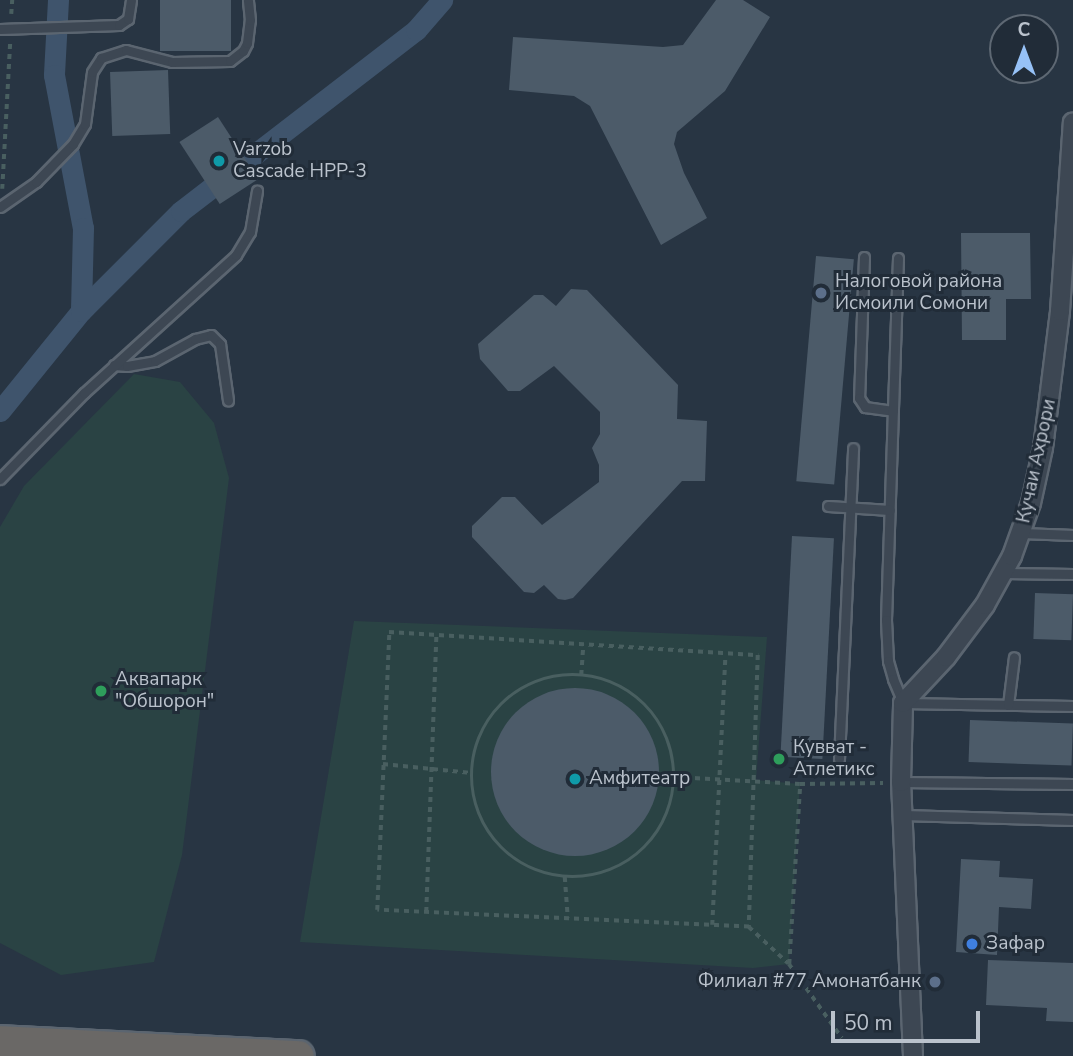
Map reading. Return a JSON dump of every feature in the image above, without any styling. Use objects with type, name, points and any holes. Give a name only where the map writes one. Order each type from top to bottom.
[{"type":"highway","points":[[0,1041],[299,1056]]},
{"type":"street","name":"Кучаи Ахрори","points":[[903,703],[946,657],[985,605],[1004,573],[1022,533],[1040,462],[1051,394],[1064,265],[1073,122]]},
{"type":"street","points":[[903,703],[901,782],[913,1056]]},
{"type":"lane","points":[[5,29],[119,25],[128,19],[131,0]]},
{"type":"lane","points":[[0,207],[21,194],[73,144],[85,124],[92,72],[101,58],[126,50],[172,62],[230,61],[243,51],[247,43],[250,20],[248,0]]},
{"type":"lane","points":[[0,479],[114,365],[236,255],[250,232],[257,191]]},
{"type":"lane","points":[[864,257],[859,398],[865,407],[894,411]]},
{"type":"lane","points":[[898,258],[887,643],[888,661],[903,703],[1073,706]]},
{"type":"lane","points":[[114,365],[127,366],[155,361],[195,339],[211,335],[220,344],[228,400]]},
{"type":"lane","points":[[839,760],[853,448]]},
{"type":"lane","points":[[828,506],[890,510]]},
{"type":"lane","points":[[1022,533],[1073,535]]},
{"type":"lane","points":[[1004,573],[1073,574]]},
{"type":"lane","points":[[1008,705],[1014,657]]},
{"type":"lane","points":[[901,782],[1073,784]]},
{"type":"lane","points":[[903,816],[1073,820]]},
{"type":"path","points":[[0,198],[5,29],[12,0]]},
{"type":"path","points":[[750,927],[758,655],[389,632],[377,910],[750,927],[789,964],[842,1038]]},
{"type":"path","points":[[426,912],[436,635]]},
{"type":"path","points":[[581,675],[583,645]]},
{"type":"path","points":[[712,925],[725,655]]},
{"type":"path","points":[[581,675],[611,682],[637,697],[658,719],[671,747],[675,777],[669,809],[653,838],[637,853],[629,860],[598,874],[565,877],[536,869],[509,854],[489,831],[480,813],[472,773],[476,746],[488,722],[506,701],[528,685],[554,676],[581,675]]},
{"type":"path","points":[[383,764],[472,773]]},
{"type":"path","points":[[675,777],[756,780],[800,785],[901,782]]},
{"type":"path","points":[[789,964],[800,785]]},
{"type":"path","points":[[565,877],[568,919]]},
{"type":"green space","name":"Аквапарк \"Обшорон\"","points":[[134,374],[180,382],[214,423],[229,478],[182,855],[154,962],[61,975],[0,943],[0,527],[24,486]]},
{"type":"green space","points":[[354,621],[767,637],[756,780],[800,784],[789,964],[753,968],[300,942]]},
{"type":"building","points":[[160,0],[231,0],[231,51],[160,51]]},
{"type":"building","points":[[716,0],[743,0],[770,17],[725,91],[677,132],[674,144],[684,173],[707,218],[661,245],[590,106],[574,96],[509,90],[513,37],[663,47],[683,45]]},
{"type":"building","points":[[168,70],[170,134],[112,136],[110,72]]},
{"type":"building","name":"Varzob Cascade HPP-3","points":[[218,117],[258,179],[220,204],[179,142]]},
{"type":"building","points":[[961,233],[1030,233],[1031,299],[1006,299],[1006,340],[962,340]]},
{"type":"building","points":[[816,256],[854,259],[834,484],[796,481]]},
{"type":"building","points":[[571,289],[587,290],[678,385],[677,419],[707,421],[705,481],[682,481],[573,598],[565,600],[558,599],[544,585],[534,593],[524,592],[472,537],[472,526],[502,497],[515,497],[542,525],[599,482],[599,465],[592,448],[600,434],[600,412],[554,366],[520,391],[508,391],[480,359],[478,344],[534,295],[543,295],[556,306]]},
{"type":"building","points":[[792,536],[834,538],[822,759],[780,757]]},
{"type":"building","points":[[1035,593],[1073,594],[1071,640],[1033,639]]},
{"type":"building","name":"Aмфитеатр","points":[[575,688],[607,694],[635,712],[653,740],[659,772],[653,804],[635,832],[607,850],[575,856],[543,850],[515,832],[497,804],[491,772],[497,740],[515,712],[543,694]]},
{"type":"building","points":[[970,720],[1073,724],[1071,766],[969,762]]},
{"type":"building","points":[[961,859],[1000,861],[999,877],[1033,879],[1031,909],[999,907],[997,955],[956,952]]},
{"type":"building","points":[[988,960],[1073,963],[1073,1022],[1046,1021],[1047,1008],[986,1005]]},
{"type":"waterway","points":[[58,0],[54,75],[83,228],[81,311]]},
{"type":"waterway","points":[[0,411],[81,311],[181,211],[416,30],[442,0]]},
{"type":"place","name":"Varzob Cascade HPP-3","points":[[219,161]]},
{"type":"place","name":"Налоговой района Исмоили Сомони","points":[[821,293]]},
{"type":"place","name":"Аквапарк \"Обшорон\"","points":[[101,691]]},
{"type":"place","name":"Кувват - Атлетикс","points":[[779,759]]},
{"type":"place","name":"Aмфитеатр","points":[[575,779]]},
{"type":"place","name":"Зафар","points":[[972,944]]},
{"type":"place","name":"Филиал #77 Амонатбанк","points":[[935,982]]}]
